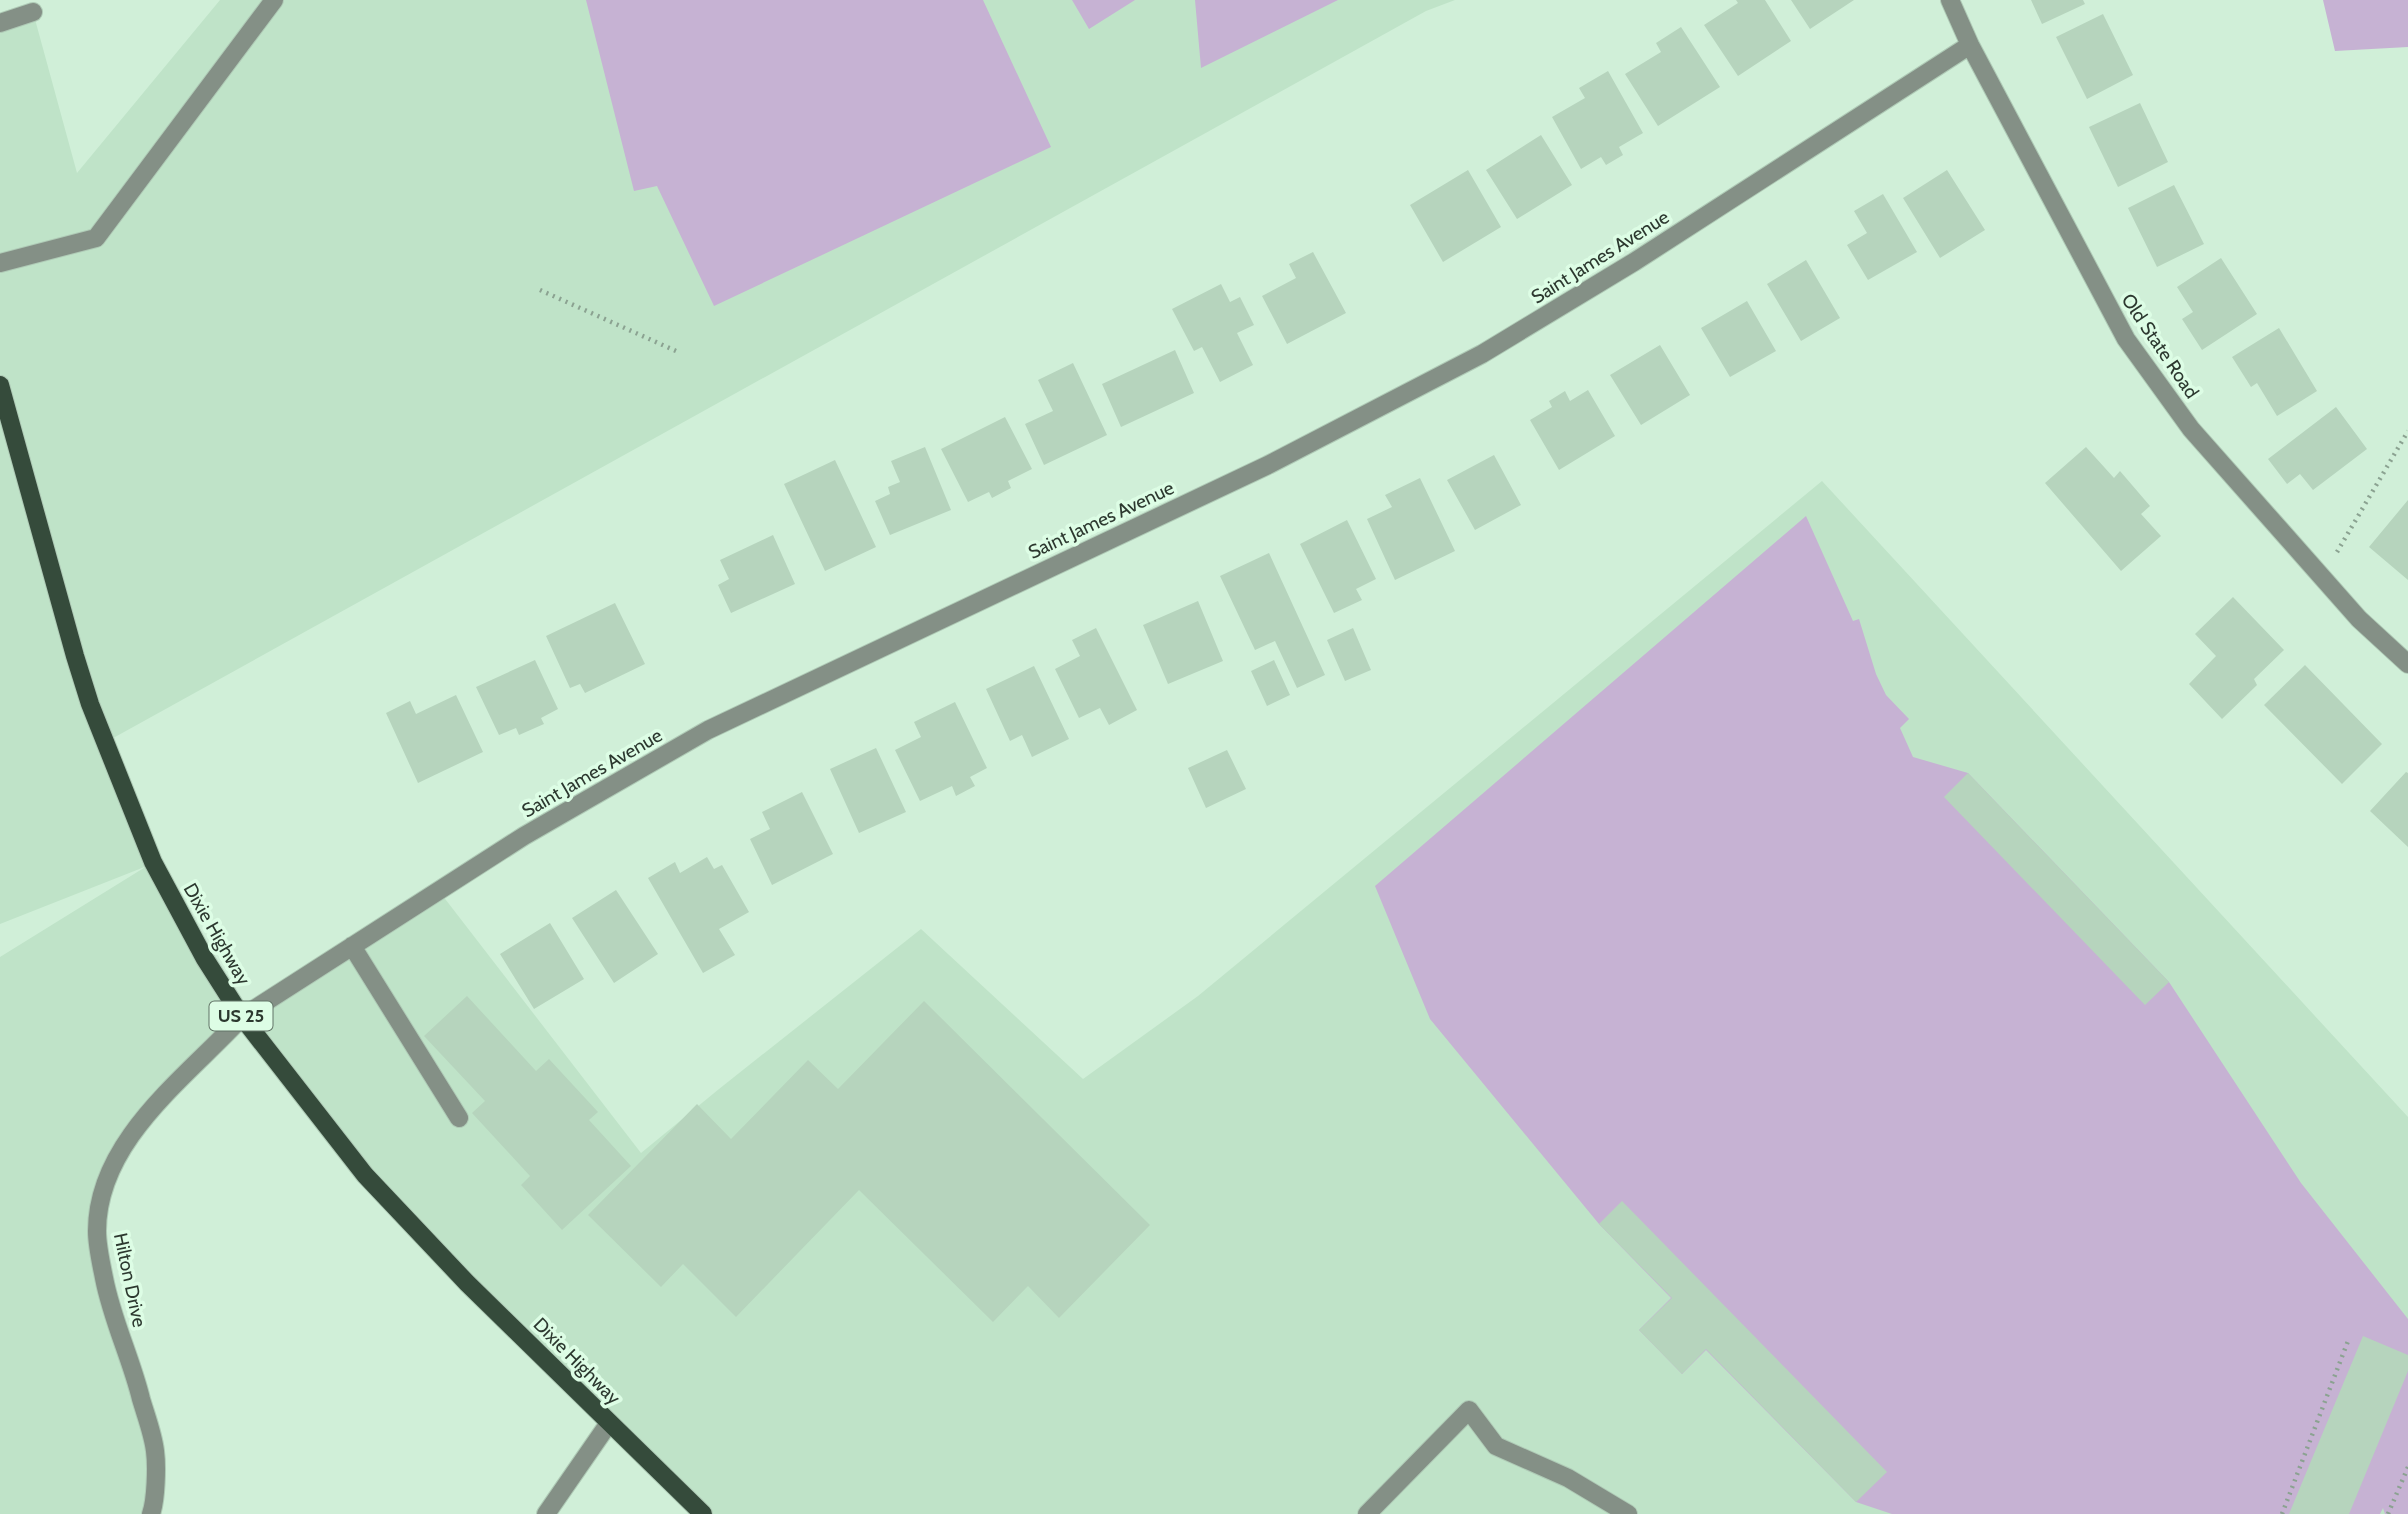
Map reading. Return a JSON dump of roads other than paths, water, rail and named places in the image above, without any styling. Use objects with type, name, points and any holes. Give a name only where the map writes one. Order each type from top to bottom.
[{"type":"main road","name":"Dixie Highway","points":[[0,385],[90,704],[153,862],[198,947],[242,1017],[365,1175],[467,1283],[703,1514]]},
{"type":"street","points":[[0,263],[96,239],[274,0]]},
{"type":"street","name":"Old State Road","points":[[1950,0],[1970,45],[2126,339],[2191,429],[2359,619],[2408,664]]},
{"type":"street","points":[[0,23],[33,12]]},
{"type":"street","name":"Saint James Avenue","points":[[242,1017],[524,836],[708,730],[1268,465],[1482,354],[1634,262],[1970,45]]},
{"type":"street","points":[[352,946],[458,1118]]},
{"type":"street","name":"Hilton Drive","points":[[151,1514],[155,1451],[140,1392],[115,1324],[104,1278],[97,1231],[102,1196],[117,1158],[149,1109],[213,1049],[242,1017]]},
{"type":"street","points":[[1367,1514],[1469,1410],[1496,1446],[1568,1478],[1628,1514]]},
{"type":"street","points":[[546,1514],[609,1423]]}]
